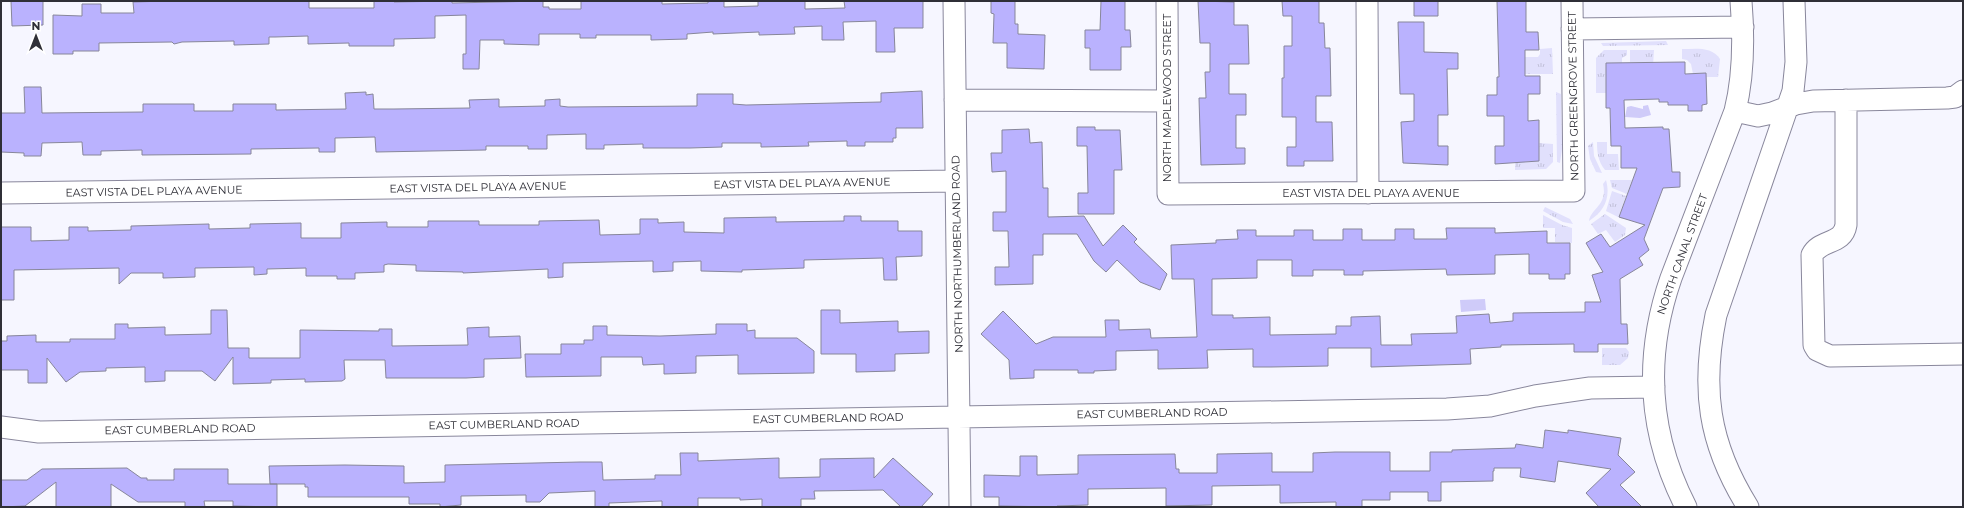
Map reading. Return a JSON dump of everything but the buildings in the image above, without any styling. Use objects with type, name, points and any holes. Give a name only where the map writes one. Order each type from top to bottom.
[{"type":"street","name":"NORTH NORTHUMBERLAND ROAD","points":[[954,1],[960,507]]},
{"type":"street","name":"NORTH MAPLEWOOD STREET","points":[[1167,1],[1168,194]]},
{"type":"street","points":[[1366,1],[1368,193]]},
{"type":"street","name":"NORTH GREENGROVE STREET","points":[[1572,1],[1574,191]]},
{"type":"street","name":"NORTH CANAL STREET","points":[[1686,507],[1677,489],[1662,447],[1657,426],[1654,387],[1656,335],[1663,300],[1735,111],[1740,88],[1743,27],[1741,1]]},
{"type":"street","points":[[1748,507],[1726,468],[1714,430],[1708,392],[1710,347],[1716,315],[1789,107],[1795,77],[1794,1]]},
{"type":"street","points":[[1572,29],[1743,27]]},
{"type":"street","points":[[1735,111],[1758,116],[1813,101],[1947,98],[1955,97],[1963,91]]},
{"type":"street","points":[[956,100],[1167,101]]},
{"type":"street","points":[[1846,100],[1846,225],[1843,235],[1818,246],[1812,255],[1814,345],[1818,350],[1830,356],[1963,354]]},
{"type":"street","name":"EAST VISTA DEL PLAYA AVENUE","points":[[1,193],[956,181]]},
{"type":"street","name":"EAST VISTA DEL PLAYA AVENUE","points":[[1168,194],[1574,191]]},
{"type":"street","name":"EAST CUMBERLAND ROAD","points":[[1,427],[39,432],[1447,409],[1490,406],[1556,392],[1590,388],[1654,387]]},
{"type":"green space","points":[[1666,41],[1668,45],[1603,46],[1601,43]]},
{"type":"green space","points":[[1552,48],[1553,74],[1521,74],[1525,57],[1538,57],[1540,54],[1540,49]]},
{"type":"green space","points":[[1682,49],[1703,49],[1717,55],[1720,59],[1718,77],[1706,77],[1706,73],[1693,74],[1691,64],[1687,60],[1682,59]]},
{"type":"green space","points":[[1604,50],[1627,50],[1627,55],[1622,58],[1622,63],[1606,63],[1606,93],[1596,93],[1596,58]]},
{"type":"green space","points":[[1630,50],[1654,50],[1653,66],[1650,66],[1649,62],[1630,62]]},
{"type":"green space","points":[[1556,92],[1561,94],[1562,149],[1560,163],[1557,162]]},
{"type":"green space","points":[[1593,142],[1594,156],[1602,173],[1596,172],[1590,159],[1588,146]]},
{"type":"green space","points":[[1597,142],[1607,142],[1607,154],[1618,154],[1619,170],[1605,170],[1598,157]]},
{"type":"green space","points":[[1539,143],[1553,144],[1553,162],[1546,169],[1515,170],[1515,162],[1539,161]]},
{"type":"green space","points":[[1606,180],[1608,193],[1605,204],[1599,213],[1589,221],[1590,217],[1601,202],[1604,191],[1603,184]]},
{"type":"green space","points":[[1610,180],[1632,180],[1627,194],[1612,188]]},
{"type":"green space","points":[[1612,191],[1626,196],[1619,216],[1623,218],[1622,219],[1606,211]]},
{"type":"green space","points":[[1545,207],[1570,219],[1573,224],[1563,222],[1543,211]]},
{"type":"green space","points":[[1605,214],[1626,228],[1625,235],[1615,242],[1606,230],[1598,234],[1591,224]]},
{"type":"green space","points":[[1543,215],[1562,225],[1572,228],[1572,243],[1555,242],[1555,228],[1543,228]]},
{"type":"green space","points":[[1602,348],[1626,348],[1629,352],[1628,358],[1620,365],[1602,365]]},
{"type":"shaded area","points":[[1648,105],[1651,115],[1640,118],[1625,117],[1627,107],[1631,106],[1643,109],[1643,106]]},
{"type":"shaded area","points":[[1485,299],[1486,310],[1461,312],[1460,300]]}]
